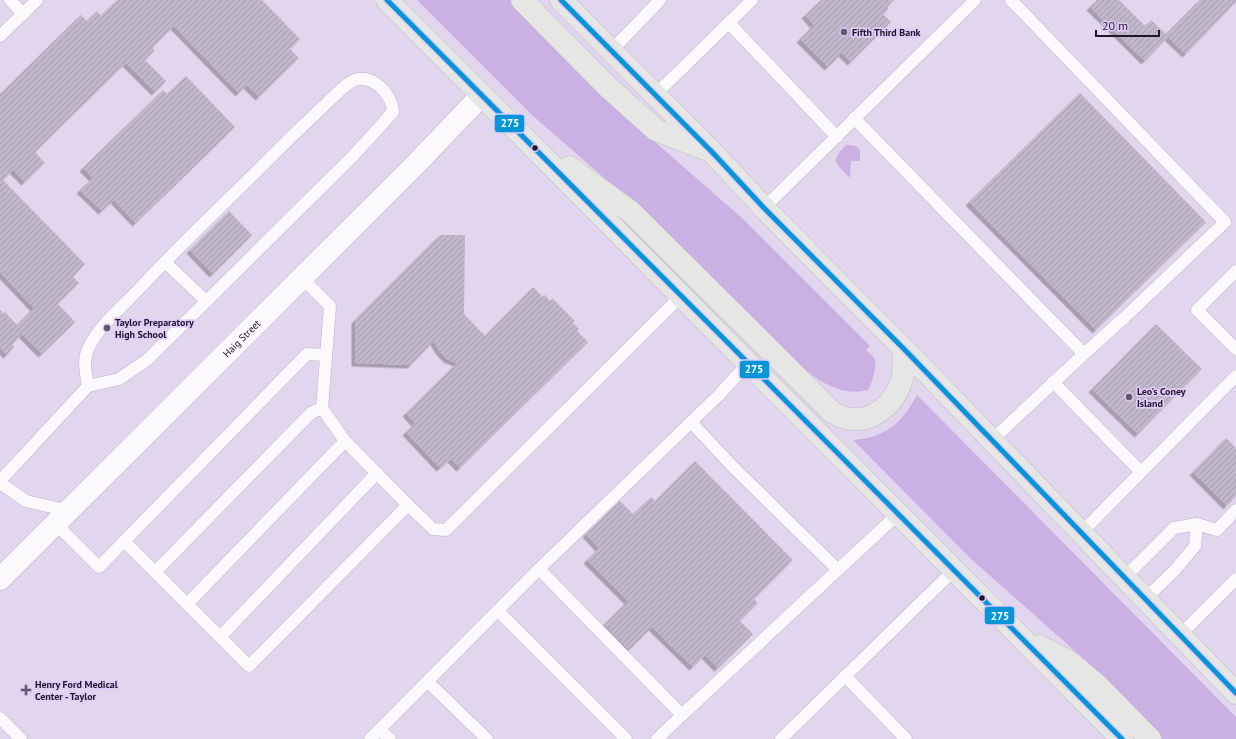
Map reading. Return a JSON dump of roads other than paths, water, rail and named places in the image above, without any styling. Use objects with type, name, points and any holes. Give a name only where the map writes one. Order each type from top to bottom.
[{"type":"main road","points":[[387,0],[1122,739]]},
{"type":"main road","points":[[522,0],[608,87],[656,130],[713,153]]},
{"type":"main road","points":[[561,0],[713,153],[764,208],[903,348],[1081,533],[1146,598],[1180,635],[1235,689]]},
{"type":"main road","points":[[514,127],[631,212],[832,412],[838,416],[847,419],[865,418],[873,415],[889,404],[895,396],[902,379],[904,363],[903,348]]},
{"type":"main road","points":[[1020,636],[1068,661],[1097,685],[1150,739]]},
{"type":"street","name":"Haig Street","points":[[0,580],[413,167],[482,95]]},
{"type":"lane","points":[[10,0],[23,14]]},
{"type":"lane","points":[[0,36],[37,0]]},
{"type":"lane","points":[[611,51],[660,0]]},
{"type":"lane","points":[[654,95],[752,0]]},
{"type":"lane","points":[[764,208],[975,0]]},
{"type":"lane","points":[[992,440],[1225,222],[1011,0]]},
{"type":"lane","points":[[729,23],[836,137]]},
{"type":"lane","points":[[88,386],[84,360],[99,331],[165,262],[281,146],[338,92],[354,80],[369,79],[377,84],[387,95],[393,105],[393,112],[353,156],[147,360],[118,379],[88,386],[0,482],[26,501],[62,517],[99,567],[308,354],[326,355]]},
{"type":"lane","points":[[854,118],[1084,354]]},
{"type":"lane","points":[[165,262],[206,302]]},
{"type":"lane","points":[[1236,271],[1197,310],[1236,349]]},
{"type":"lane","points":[[302,278],[330,306],[322,408],[345,441],[408,505],[433,529],[446,530],[681,296]]},
{"type":"lane","points":[[370,739],[539,569],[719,395],[748,363]]},
{"type":"lane","points":[[1081,533],[1236,376]]},
{"type":"lane","points":[[1053,382],[1141,472]]},
{"type":"lane","points":[[155,572],[311,413],[322,408]]},
{"type":"lane","points":[[691,422],[733,467],[838,570]]},
{"type":"lane","points":[[187,604],[345,441]]},
{"type":"lane","points":[[220,637],[377,473]]},
{"type":"lane","points":[[124,541],[249,666],[408,505]]},
{"type":"lane","points":[[1125,577],[1174,528],[1197,524],[1217,530],[1236,510]]},
{"type":"lane","points":[[657,739],[898,514]]},
{"type":"lane","points":[[1146,598],[1175,570],[1195,546],[1197,524]]},
{"type":"lane","points":[[539,569],[682,715]]},
{"type":"lane","points":[[781,739],[954,570]]},
{"type":"lane","points":[[1180,635],[1236,578]]},
{"type":"lane","points":[[498,611],[626,739]]},
{"type":"lane","points":[[845,676],[906,739]]},
{"type":"lane","points":[[428,682],[487,739]]},
{"type":"lane","points":[[0,718],[21,739]]},
{"type":"lane","points":[[380,730],[390,739]]},
{"type":"place","name":"Fifth Third Bank","points":[[844,32]]},
{"type":"place","name":"Taylor Preparatory High School","points":[[107,328]]},
{"type":"place","name":"Leo's Coney Island","points":[[1129,397]]},
{"type":"place","name":"Henry Ford Medical Center - Taylor","points":[[26,690]]}]
